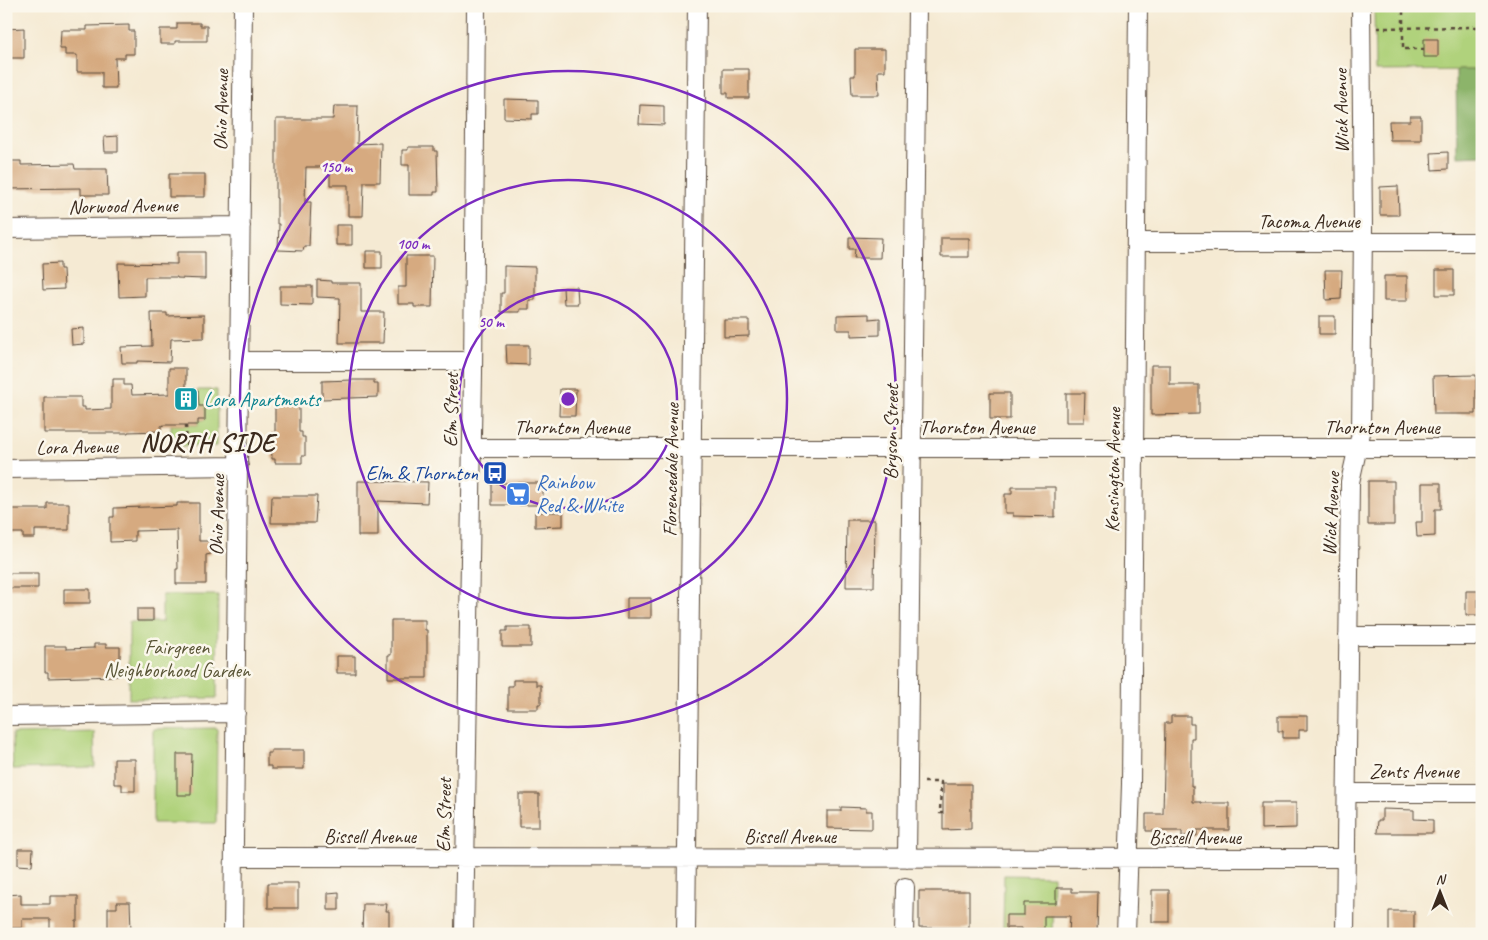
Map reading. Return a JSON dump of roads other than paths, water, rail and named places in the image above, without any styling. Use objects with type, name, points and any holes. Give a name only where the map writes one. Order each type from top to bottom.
[{"type":"street","name":"Ohio Avenue","points":[[233,934],[243,6]]},
{"type":"street","name":"Elm Street","points":[[464,934],[472,448],[476,6]]},
{"type":"street","name":"Florencedale Avenue","points":[[686,934],[697,6]]},
{"type":"street","name":"Bryson Street","points":[[907,858],[917,6]]},
{"type":"street","name":"Kensington Avenue","points":[[1126,934],[1129,858],[1138,6]]},
{"type":"street","name":"Wick Avenue","points":[[1345,934],[1350,482],[1362,433],[1361,6]]},
{"type":"street","name":"Norwood Avenue","points":[[6,228],[241,226]]},
{"type":"street","name":"Tacoma Avenue","points":[[1136,242],[1482,242]]},
{"type":"street","points":[[239,361],[473,361]]},
{"type":"street","name":"Thornton Avenue","points":[[472,448],[1482,448]]},
{"type":"street","name":"Lora Avenue","points":[[6,469],[239,466]]},
{"type":"street","points":[[1348,636],[1482,636]]},
{"type":"street","points":[[6,716],[236,713]]},
{"type":"street","name":"Zents Avenue","points":[[1347,793],[1482,793]]},
{"type":"street","name":"Bissell Avenue","points":[[234,857],[1346,858]]},
{"type":"street","points":[[904,934],[905,887]]},
{"type":"place","name":"Lora Apartments","points":[[186,399]]},
{"type":"place","name":"Elm & Thornton","points":[[495,473]]},
{"type":"place","name":"Rainbow Red & White","points":[[518,494]]},
{"type":"district","name":"NORTH SIDE","points":[[208,443]]},
{"type":"park label","name":"Fairgreen Neighborhood Garden","points":[[177,658]]}]
